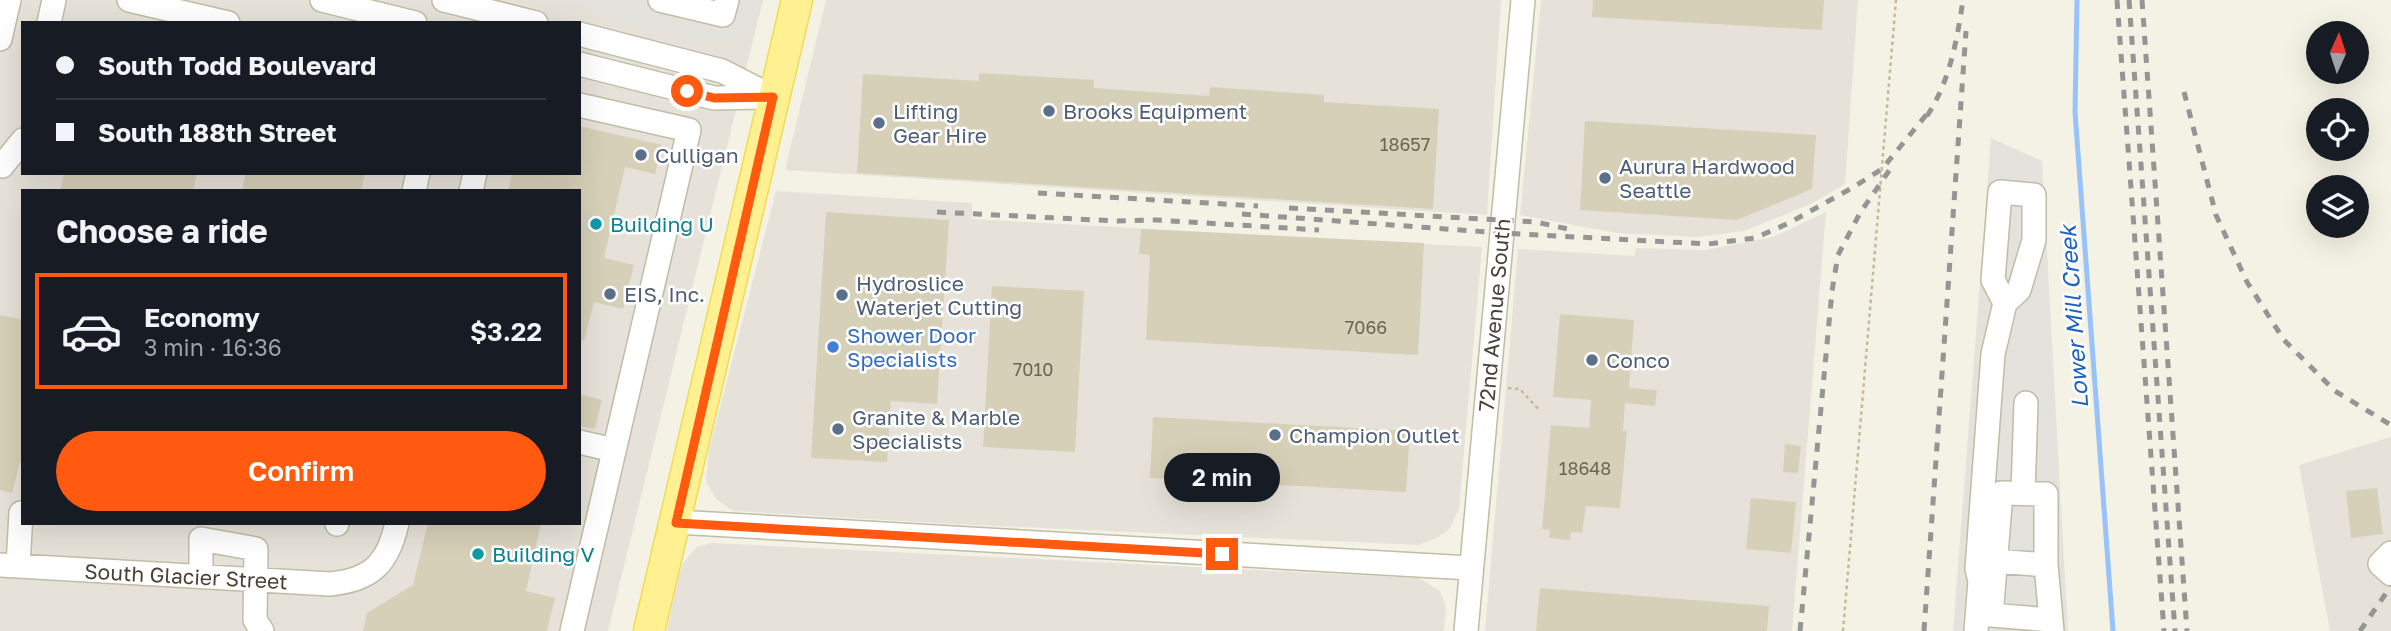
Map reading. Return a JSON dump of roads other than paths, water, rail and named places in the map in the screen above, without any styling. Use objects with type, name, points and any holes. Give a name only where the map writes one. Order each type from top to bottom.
[{"type":"main road","points":[[649,631],[797,0]]},
{"type":"street","points":[[0,39],[9,0]]},
{"type":"street","points":[[49,21],[54,0]]},
{"type":"street","points":[[129,0],[173,5],[222,21]]},
{"type":"street","points":[[322,0],[407,21]]},
{"type":"street","points":[[444,0],[511,13],[531,21]]},
{"type":"street","points":[[660,0],[723,15],[727,0]]},
{"type":"street","name":"72nd Avenue South","points":[[1466,631],[1523,0]]},
{"type":"street","points":[[581,35],[722,71],[773,97]]},
{"type":"street","points":[[581,65],[714,98],[773,97]]},
{"type":"street","points":[[572,631],[689,130],[581,104]]},
{"type":"street","points":[[1,168],[21,143]]},
{"type":"street","points":[[1986,565],[1993,354],[2005,303]]},
{"type":"street","points":[[2023,493],[2026,403]]},
{"type":"street","points":[[581,442],[614,450]]},
{"type":"street","points":[[2001,493],[2023,493],[2046,494],[2046,565],[2052,625],[1986,626],[1980,581],[1986,565],[2001,493]]},
{"type":"street","points":[[9,566],[15,512]]},
{"type":"street","points":[[676,523],[1470,568]]},
{"type":"street","name":"South Glacier Street","points":[[9,566],[330,584],[350,582],[371,573],[384,560],[394,540],[397,525]]},
{"type":"street","points":[[201,576],[201,539],[256,549],[255,620],[262,631]]},
{"type":"street","points":[[2391,554],[2380,564],[2391,574]]},
{"type":"street","points":[[1965,631],[1969,581],[1986,565],[2046,565]]},
{"type":"waterway","name":"Lower Mill Creek","points":[[2077,0],[2075,112],[2113,631]]},
{"type":"railway","points":[[1927,116],[1947,74],[1963,0]]},
{"type":"railway","points":[[2117,0],[2164,631]]},
{"type":"railway","points":[[2129,0],[2175,631]]},
{"type":"railway","points":[[2142,0],[2187,631]]},
{"type":"railway","points":[[1924,631],[1966,31]]},
{"type":"railway","points":[[2184,92],[2216,215],[2247,282],[2284,340],[2335,391],[2391,425]]},
{"type":"railway","points":[[1242,214],[1501,233],[1708,244],[1755,238],[1789,223],[1882,169],[1931,109]]},
{"type":"railway","points":[[1800,631],[1832,291],[1838,255],[1860,213],[1893,165]]},
{"type":"railway","points":[[1038,193],[1258,206]]},
{"type":"railway","points":[[1289,208],[1536,222],[1568,229]]},
{"type":"railway","points":[[937,212],[1117,221],[1156,220],[1319,230]]},
{"type":"railway","points":[[2360,631],[2391,586]]},
{"type":"place","name":"Brooks Equipment","points":[[1049,111]]},
{"type":"place","name":"Lifting Gear Hire","points":[[879,123]]},
{"type":"place","name":"Culligan","points":[[641,155]]},
{"type":"place","name":"Aurura Hardwood Seattle","points":[[1605,178]]},
{"type":"place","name":"Building U","points":[[596,224]]},
{"type":"place","name":"EIS, Inc.","points":[[610,294]]},
{"type":"place","name":"Hydroslice Waterjet Cutting","points":[[842,295]]},
{"type":"place","name":"Shower Door Specialists","points":[[833,347]]},
{"type":"place","name":"Conco","points":[[1592,360]]},
{"type":"place","name":"Granite & Marble Specialists","points":[[838,429]]},
{"type":"place","name":"Champion Outlet","points":[[1275,435]]},
{"type":"place","name":"Building V","points":[[478,554]]}]
